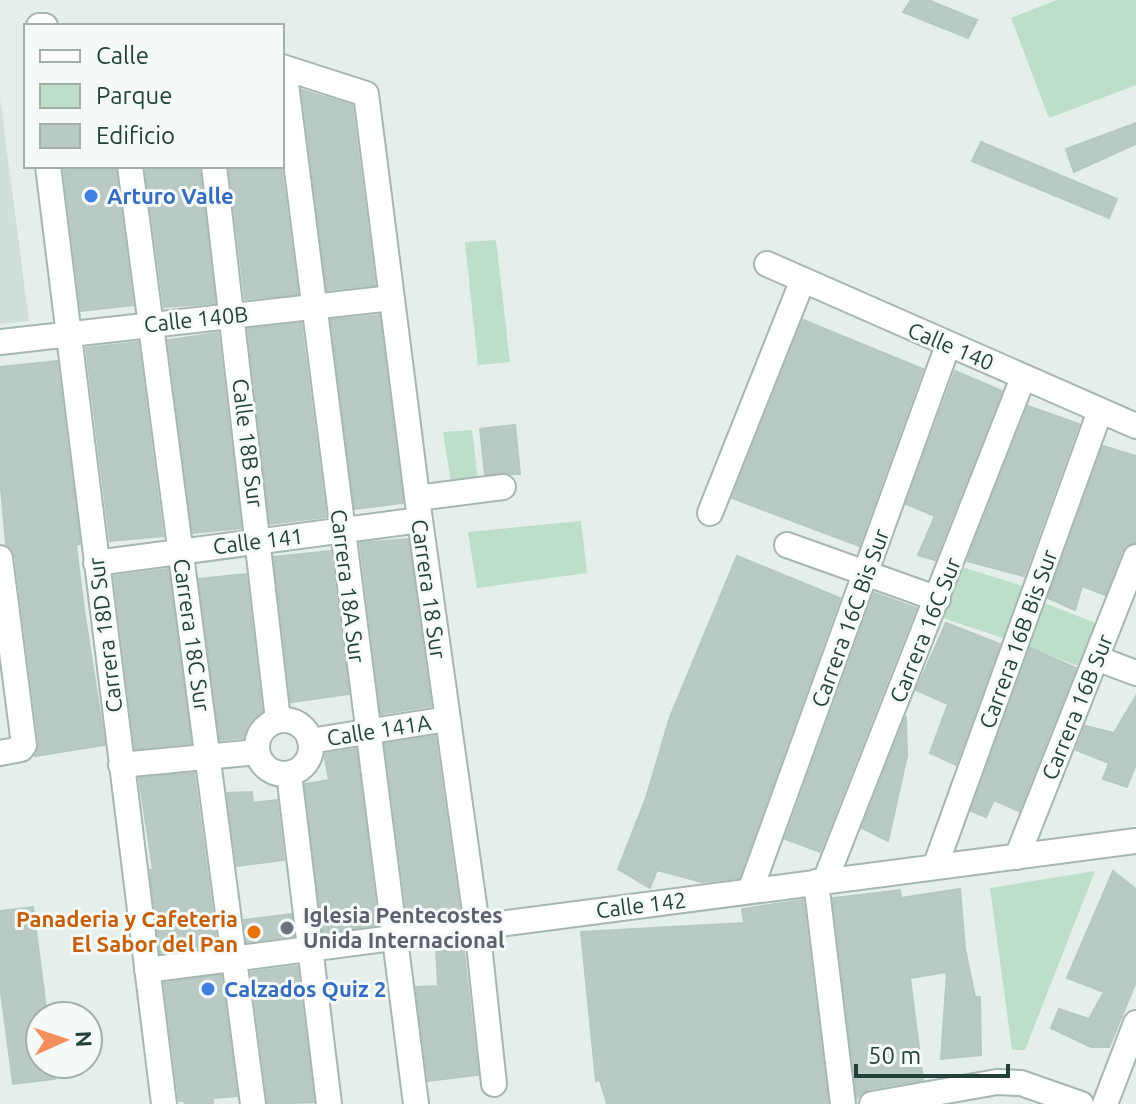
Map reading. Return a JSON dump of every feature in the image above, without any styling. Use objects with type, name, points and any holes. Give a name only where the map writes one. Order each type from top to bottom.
[{"type":"street","name":"Carrera 18 Sur","points":[[284,67],[366,94],[418,509],[477,926],[494,1084]]},
{"type":"street","name":"Carrera 18A Sur","points":[[284,75],[392,938],[416,1104]]},
{"type":"street","name":"Carrera 18D Sur","points":[[48,168],[164,1104]]},
{"type":"street","name":"Carrera 18C Sur","points":[[130,168],[253,1104]]},
{"type":"street","name":"Calle 18B Sur","points":[[214,168],[260,541],[278,720]]},
{"type":"street","name":"Calle 140","points":[[767,264],[802,282],[1136,426]]},
{"type":"street","points":[[710,513],[802,282]]},
{"type":"street","name":"Calle 140B","points":[[0,342],[392,298]]},
{"type":"street","name":"Carrera 16C Bis Sur","points":[[750,891],[948,345]]},
{"type":"street","name":"Carrera 16C Sur","points":[[843,1104],[821,882],[938,599],[1023,378]]},
{"type":"street","name":"Carrera 16B Bis Sur","points":[[935,867],[1100,411]]},
{"type":"street","name":"Calle 141","points":[[96,563],[341,530],[503,487]]},
{"type":"street","points":[[787,545],[938,599]]},
{"type":"street","name":"Carrera 16B Sur","points":[[1017,857],[1136,557]]},
{"type":"street","points":[[0,558],[24,745],[21,749],[0,753]]},
{"type":"street","points":[[1096,658],[1136,673]]},
{"type":"street","name":"Calle 141A","points":[[310,741],[447,719]]},
{"type":"street","points":[[278,720],[299,724],[310,741],[306,762],[289,774],[268,769],[257,752],[261,732],[278,720]]},
{"type":"street","points":[[121,765],[257,752]]},
{"type":"street","points":[[289,774],[329,1104]]},
{"type":"street","name":"Calle 142","points":[[147,970],[1136,841]]},
{"type":"street","points":[[1105,1104],[1136,1023]]},
{"type":"street","points":[[872,1104],[997,1082],[1017,1094],[1081,1104]]},
{"type":"shaded area","points":[[0,98],[29,321],[0,324]]},
{"type":"green space","points":[[1057,0],[1136,0],[1136,85],[1049,118],[1011,18]]},
{"type":"green space","points":[[496,240],[510,362],[478,365],[465,242]]},
{"type":"green space","points":[[472,430],[478,481],[451,482],[443,432]]},
{"type":"green space","points":[[581,521],[587,573],[477,588],[468,532]]},
{"type":"green space","points":[[956,565],[1023,586],[1006,639],[940,617]]},
{"type":"green space","points":[[1039,601],[1106,627],[1089,670],[1022,645]]},
{"type":"green space","points":[[1095,871],[1025,1050],[1012,1050],[990,888]]},
{"type":"building","points":[[911,0],[928,0],[977,20],[968,38],[903,12]]},
{"type":"building","points":[[302,90],[352,105],[375,285],[327,290]]},
{"type":"building","points":[[1136,123],[1136,144],[1074,172],[1066,149]]},
{"type":"building","points":[[981,142],[1117,199],[1109,218],[972,161]]},
{"type":"building","points":[[63,168],[115,168],[133,305],[81,311]]},
{"type":"building","points":[[145,168],[199,168],[215,303],[164,307]]},
{"type":"building","points":[[229,168],[281,168],[298,294],[245,299]]},
{"type":"building","points":[[379,315],[403,503],[355,509],[331,320]]},
{"type":"building","points":[[803,320],[923,369],[859,546],[732,498]]},
{"type":"building","points":[[301,323],[326,517],[270,524],[248,329]]},
{"type":"building","points":[[218,333],[241,528],[193,533],[168,340]]},
{"type":"building","points":[[138,342],[163,536],[110,541],[86,348]]},
{"type":"building","points":[[57,361],[80,544],[76,545],[84,610],[105,745],[35,756],[39,743],[15,556],[6,544],[0,477],[0,367]]},
{"type":"building","points":[[955,371],[1002,391],[935,560],[918,555],[935,516],[906,504]]},
{"type":"building","points":[[1028,406],[1079,424],[1024,576],[967,561]]},
{"type":"building","points":[[515,425],[520,474],[485,474],[480,429]]},
{"type":"building","points":[[1103,446],[1136,456],[1136,542],[1122,551],[1105,595],[1082,586],[1075,610],[1048,598]]},
{"type":"building","points":[[408,539],[431,706],[381,714],[360,543]]},
{"type":"building","points":[[330,551],[349,694],[291,702],[274,557]]},
{"type":"building","points":[[737,556],[840,598],[739,878],[702,882],[657,870],[650,888],[618,869],[646,798],[670,717]]},
{"type":"building","points":[[168,569],[191,743],[135,749],[114,576]]},
{"type":"building","points":[[246,574],[263,721],[251,737],[220,740],[199,579]]},
{"type":"building","points":[[874,593],[916,608],[820,852],[785,839]]},
{"type":"building","points":[[946,623],[1000,644],[956,765],[930,753],[948,704],[916,690]]},
{"type":"building","points":[[1030,648],[1076,668],[1019,811],[994,800],[986,817],[971,811]]},
{"type":"building","points":[[1136,696],[1136,764],[1127,787],[1103,779],[1109,763],[1076,750],[1085,726],[1114,733]]},
{"type":"building","points":[[906,716],[907,756],[888,841],[862,828]]},
{"type":"building","points":[[435,736],[460,914],[408,921],[385,744]]},
{"type":"building","points":[[356,749],[378,925],[323,932],[305,784],[329,780],[324,754]]},
{"type":"building","points":[[194,773],[217,946],[160,953],[150,870],[153,870],[139,778]]},
{"type":"building","points":[[252,792],[253,803],[277,800],[284,860],[237,866],[227,793]]},
{"type":"building","points":[[1113,871],[1136,889],[1136,982],[1109,1047],[1091,1047],[1051,1028],[1059,1009],[1089,1019],[1104,992],[1067,978]]},
{"type":"building","points":[[960,889],[965,949],[975,997],[980,997],[981,1055],[941,1059],[947,972],[910,978],[923,1080],[869,1089],[857,1098],[833,898],[900,890],[901,898]]},
{"type":"building","points":[[803,900],[828,1104],[607,1104],[600,1080],[596,1081],[581,932],[744,923],[742,909]]},
{"type":"building","points":[[33,907],[45,1000],[24,1000],[24,1080],[47,1080],[13,1084],[0,984],[0,911]]},
{"type":"building","points":[[291,914],[294,936],[247,942],[244,920]]},
{"type":"building","points":[[463,944],[478,1075],[428,1081],[416,987],[438,986],[436,947]]},
{"type":"building","points":[[297,966],[314,1102],[268,1104],[251,972]]},
{"type":"building","points":[[221,975],[237,1096],[213,1098],[213,1104],[185,1104],[179,1101],[164,983]]},
{"type":"place","name":"Arturo Valle","points":[[91,196]]},
{"type":"place","name":"Iglesia Pentecostes Unida Internacional","points":[[287,928]]},
{"type":"place","name":"Panaderia y Cafeteria El Sabor del Pan","points":[[254,932]]},
{"type":"place","name":"Calzados Quiz 2","points":[[208,989]]}]
